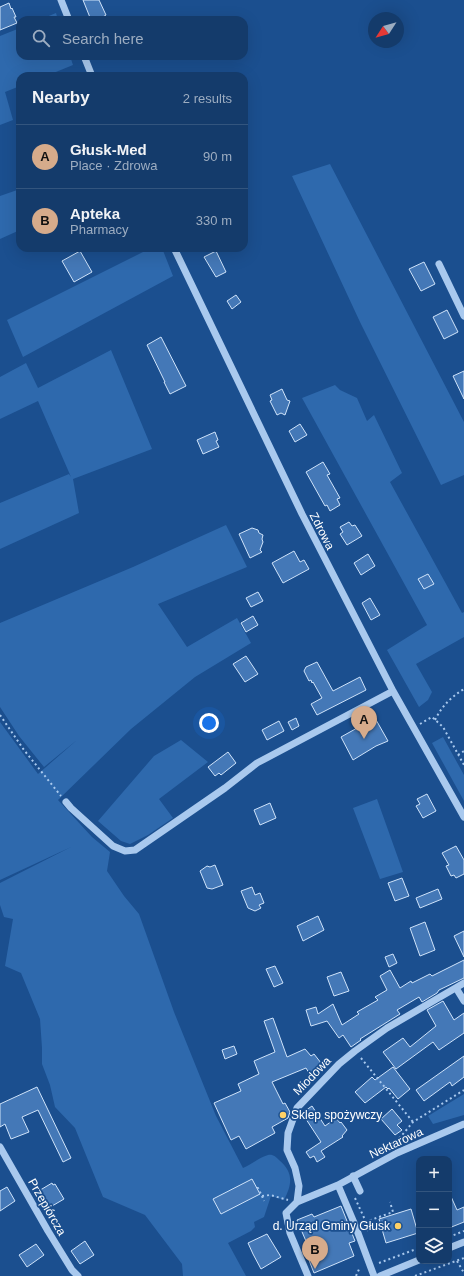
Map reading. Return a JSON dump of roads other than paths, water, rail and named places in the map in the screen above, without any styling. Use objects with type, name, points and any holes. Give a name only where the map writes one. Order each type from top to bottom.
[{"type":"street","points":[[61,0],[68,16]]},
{"type":"street","points":[[86,60],[90,72]]},
{"type":"street","name":"Zdrowa","points":[[176,252],[302,514],[393,691],[464,817]]},
{"type":"street","points":[[439,264],[464,316]]},
{"type":"street","points":[[66,802],[113,846],[125,851],[135,850],[257,763],[393,691]]},
{"type":"street","name":"Miodowa","points":[[297,1202],[299,1186],[295,1168],[287,1150],[288,1133],[296,1108],[339,1064],[356,1051],[387,1028],[464,982]]},
{"type":"street","points":[[456,988],[464,1001]]},
{"type":"street","name":"Nektarowa","points":[[338,1185],[397,1153],[464,1124]]},
{"type":"street","name":"Przepiórcza","points":[[0,1147],[48,1231],[72,1270],[78,1276]]},
{"type":"street","points":[[353,1176],[360,1191]]},
{"type":"street","points":[[308,1276],[290,1233],[286,1214],[297,1202],[338,1185],[374,1276]]},
{"type":"street","points":[[452,1247],[464,1242]]},
{"type":"street","points":[[380,1276],[416,1261]]},
{"type":"place","name":"Głusk-Med","points":[[364,739]]},
{"type":"place","name":"Sklep spożywczy","points":[[283,1115]]},
{"type":"place","name":"d. Urząd Gminy Głusk","points":[[398,1226]]},
{"type":"place","name":"Apteka","points":[[315,1269]]}]
